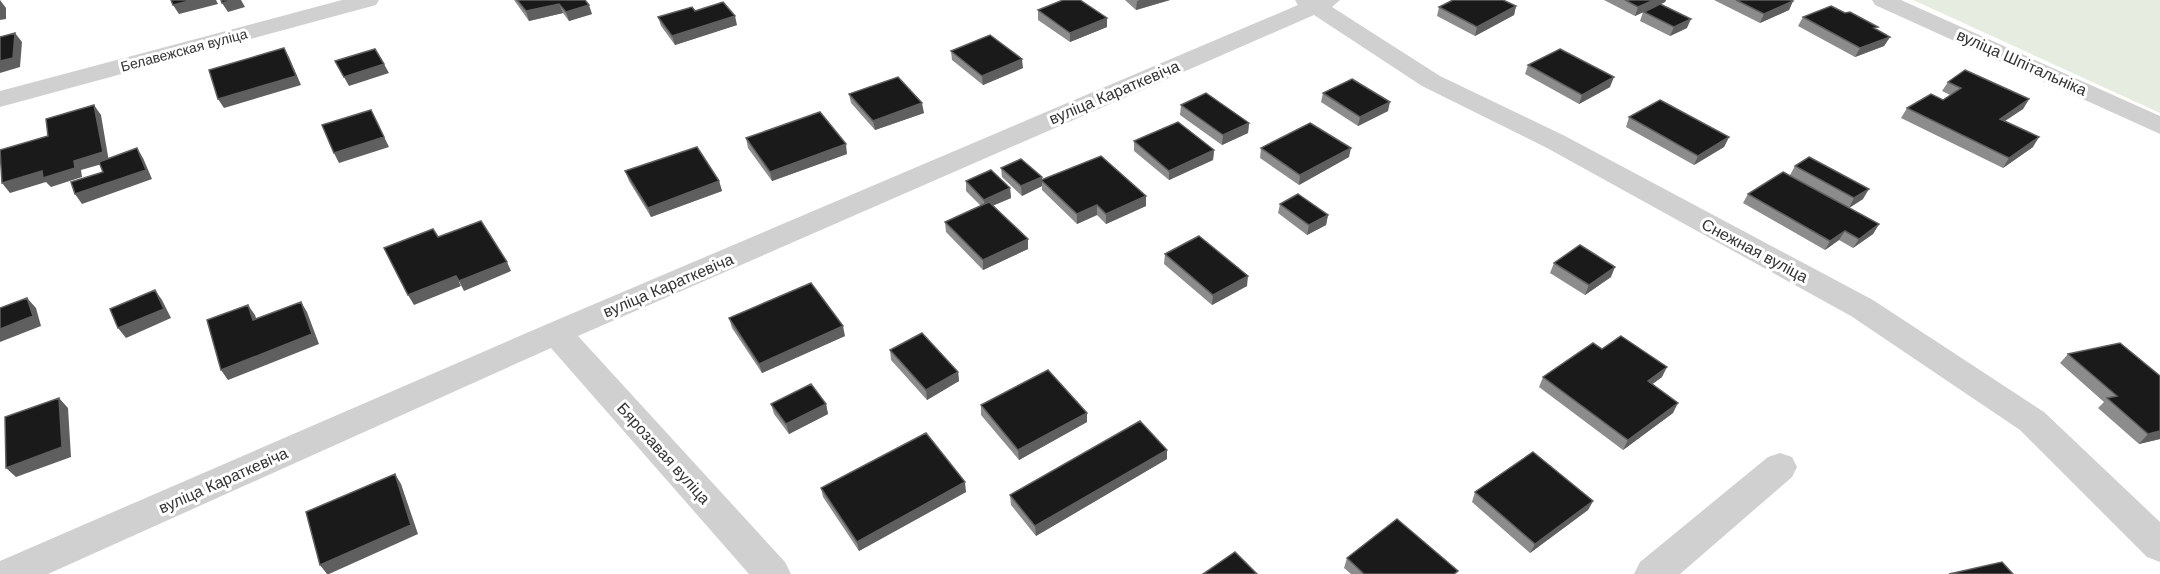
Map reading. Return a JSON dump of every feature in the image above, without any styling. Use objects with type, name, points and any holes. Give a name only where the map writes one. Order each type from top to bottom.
[{"type":"street","name":"Белавежская вуліца","points":[[0,99],[368,0]]},
{"type":"street","name":"вуліца Шпітальніка","points":[[1882,0],[2160,126]]},
{"type":"street","name":"вуліца Караткевіча","points":[[9,574],[1316,2]]},
{"type":"street","name":"Снежная вуліца","points":[[1316,2],[1431,81],[1556,142],[1862,308],[2032,421],[2160,546]]},
{"type":"street","name":"Бярозавая вуліца","points":[[556,333],[772,574]]},
{"type":"street","points":[[1653,574],[1780,467]]},
{"type":"shaded area","points":[[1913,0],[2160,0],[2160,113]]},
{"type":"building","points":[[171,0],[193,0],[173,5]]},
{"type":"building","points":[[517,0],[585,0],[589,5],[566,12],[559,4],[526,11]]},
{"type":"building","points":[[1063,0],[1080,0],[1107,18],[1070,33],[1038,10]]},
{"type":"building","points":[[1453,0],[1503,0],[1516,6],[1477,27],[1439,7]]},
{"type":"building","points":[[1625,0],[1654,0],[1638,7]]},
{"type":"building","points":[[1736,0],[1791,0],[1793,1],[1764,14]]},
{"type":"building","points":[[723,2],[735,16],[672,36],[658,17],[692,7],[695,11]]},
{"type":"building","points":[[1660,4],[1691,19],[1674,27],[1644,12]]},
{"type":"building","points":[[1831,6],[1845,13],[1850,12],[1878,27],[1874,28],[1890,37],[1860,48],[1803,17]]},
{"type":"building","points":[[15,33],[13,58],[0,61],[0,37]]},
{"type":"building","points":[[990,35],[1022,59],[982,76],[951,51]]},
{"type":"building","points":[[284,48],[296,76],[218,99],[209,70]]},
{"type":"building","points":[[375,49],[384,64],[344,77],[335,61]]},
{"type":"building","points":[[1560,49],[1614,77],[1582,95],[1528,65]]},
{"type":"building","points":[[1965,70],[2029,99],[2000,119],[2039,137],[2009,158],[1907,108],[1931,94],[1943,100],[1961,88],[1948,82]]},
{"type":"building","points":[[898,77],[922,103],[873,121],[849,94]]},
{"type":"building","points":[[1352,79],[1390,102],[1360,117],[1323,93]]},
{"type":"building","points":[[1206,93],[1249,123],[1223,135],[1181,105]]},
{"type":"building","points":[[1660,100],[1729,137],[1698,156],[1629,117]]},
{"type":"building","points":[[94,105],[103,152],[74,161],[75,168],[43,178],[42,171],[2,183],[0,150],[48,136],[46,119]]},
{"type":"building","points":[[371,110],[384,137],[334,153],[322,125]]},
{"type":"building","points":[[820,112],[846,144],[770,172],[746,138]]},
{"type":"building","points":[[1178,122],[1214,150],[1169,171],[1134,141]]},
{"type":"building","points":[[1310,123],[1351,148],[1300,175],[1261,148]]},
{"type":"building","points":[[697,147],[719,181],[648,208],[625,171]]},
{"type":"building","points":[[137,148],[146,170],[75,194],[71,182],[103,172],[99,162]]},
{"type":"building","points":[[1101,156],[1146,196],[1106,214],[1097,205],[1077,214],[1041,180]]},
{"type":"building","points":[[1809,157],[1869,189],[1854,198],[1795,166]]},
{"type":"building","points":[[1021,159],[1042,177],[1021,186],[1001,168]]},
{"type":"building","points":[[991,170],[1010,188],[984,200],[966,181]]},
{"type":"building","points":[[1783,172],[1879,224],[1859,239],[1845,231],[1830,241],[1748,194]]},
{"type":"building","points":[[1298,194],[1328,215],[1309,225],[1280,204]]},
{"type":"building","points":[[989,202],[1028,239],[983,260],[945,222]]},
{"type":"building","points":[[481,221],[507,262],[459,281],[456,276],[408,295],[384,248],[433,229],[438,237]]},
{"type":"building","points":[[1199,236],[1248,276],[1213,295],[1165,254]]},
{"type":"building","points":[[1580,245],[1615,267],[1589,285],[1554,263]]},
{"type":"building","points":[[811,283],[843,326],[759,364],[729,318]]},
{"type":"building","points":[[155,290],[164,309],[118,328],[110,309]]},
{"type":"building","points":[[27,298],[33,316],[0,329],[0,308]]},
{"type":"building","points":[[301,302],[312,334],[221,370],[207,320],[248,305],[253,320]]},
{"type":"building","points":[[922,333],[958,372],[926,390],[890,350]]},
{"type":"building","points":[[1621,336],[1667,367],[1648,381],[1678,403],[1628,440],[1543,377],[1593,343],[1602,349]]},
{"type":"building","points":[[2120,343],[2160,376],[2160,431],[2148,434],[2107,398],[2117,396],[2068,354]]},
{"type":"building","points":[[1048,370],[1087,413],[1018,450],[981,405]]},
{"type":"building","points":[[811,384],[826,404],[786,424],[771,404]]},
{"type":"building","points":[[59,398],[62,447],[6,468],[5,417]]},
{"type":"building","points":[[1140,421],[1167,450],[1035,526],[1010,495]]},
{"type":"building","points":[[926,433],[965,482],[857,542],[821,488]]},
{"type":"building","points":[[1533,452],[1593,501],[1535,544],[1475,492]]},
{"type":"building","points":[[395,474],[411,525],[320,565],[306,512]]},
{"type":"building","points":[[1397,519],[1458,571],[1454,574],[1364,574],[1347,558]]},
{"type":"building","points":[[1235,552],[1257,574],[1203,574]]},
{"type":"building","points":[[2002,562],[2013,574],[1949,574]]}]
